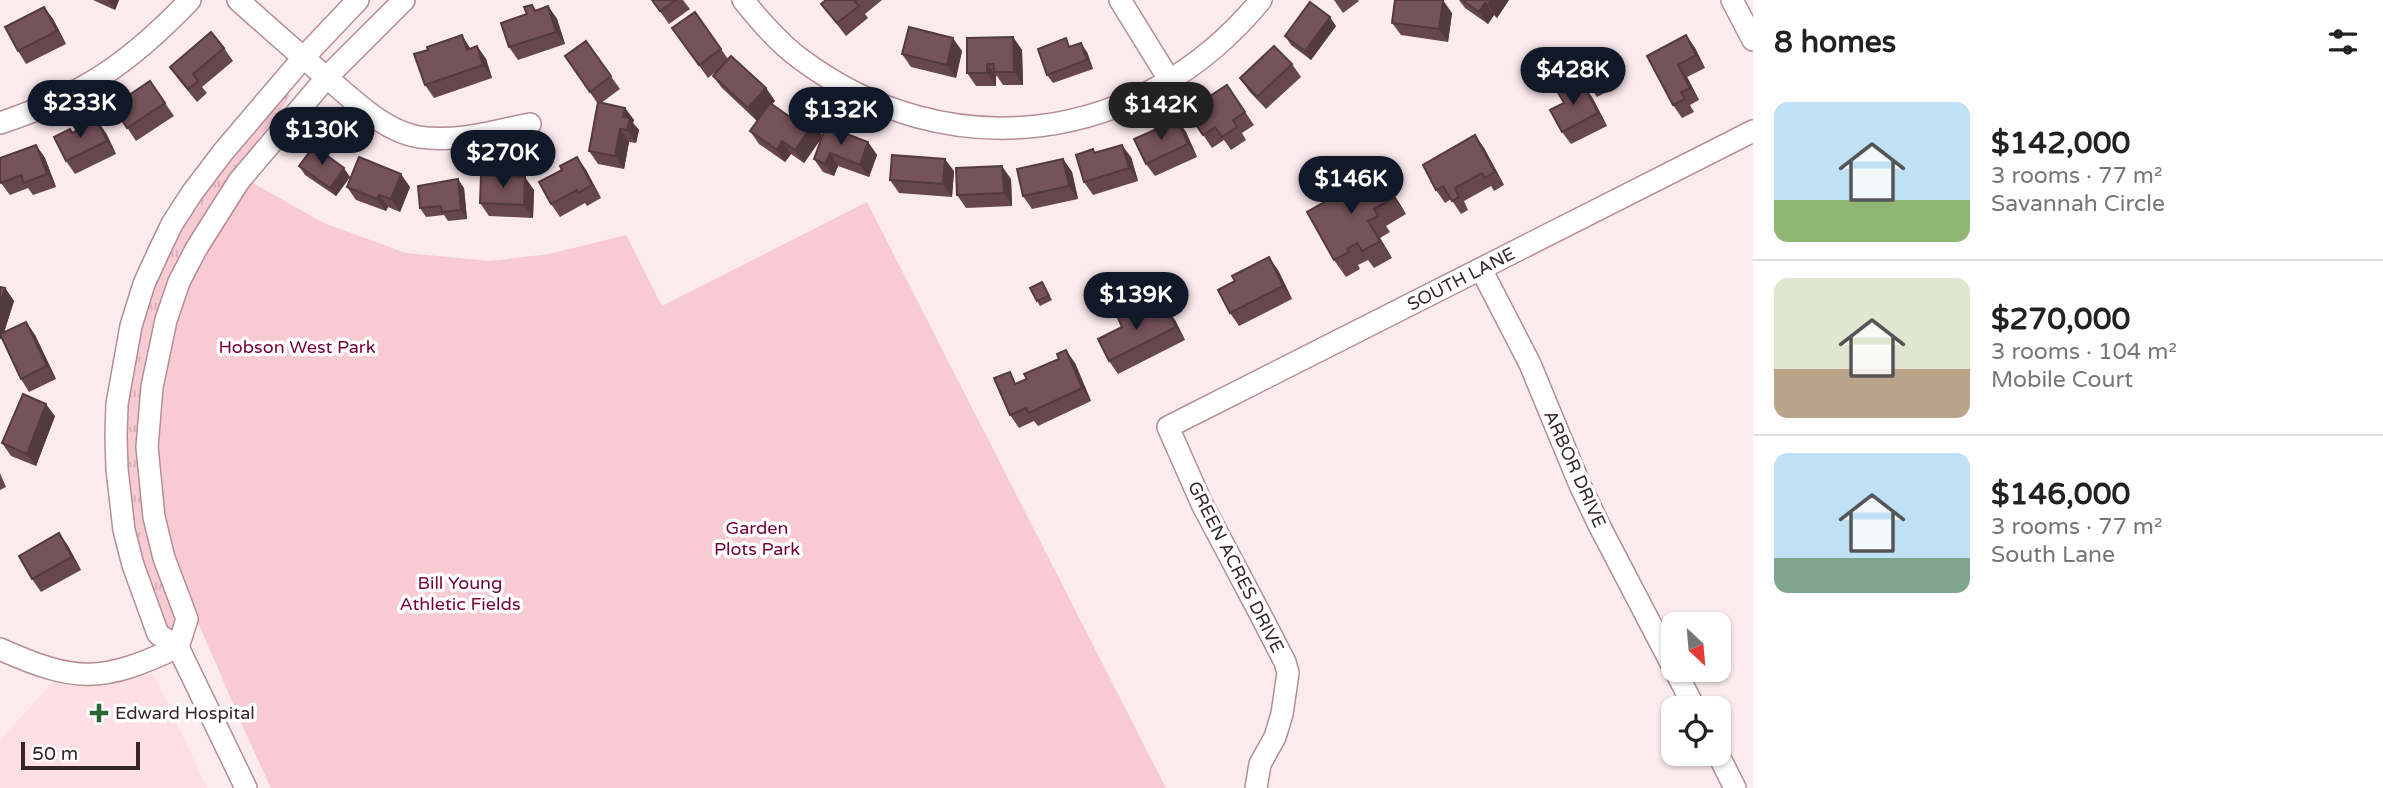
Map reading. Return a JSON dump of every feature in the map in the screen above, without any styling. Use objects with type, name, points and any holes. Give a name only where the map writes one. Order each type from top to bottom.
[{"type":"street","points":[[0,123],[54,102],[90,84],[146,44],[190,0]]},
{"type":"street","points":[[238,0],[303,58],[383,122],[405,133],[440,139],[530,124]]},
{"type":"street","points":[[246,788],[178,648],[158,634],[133,565],[124,530],[118,480],[117,404],[127,347],[144,284],[172,224],[223,152],[303,58],[358,0]]},
{"type":"street","points":[[0,649],[49,670],[90,675],[126,670],[178,648],[187,619],[164,558],[154,517],[147,447],[152,387],[163,329],[179,282],[208,226],[239,181],[327,77],[404,0]]},
{"type":"street","points":[[1121,0],[1170,81]]},
{"type":"street","points":[[755,4],[772,34],[796,56],[843,87],[881,106],[957,126],[1027,128],[1070,121],[1125,104],[1170,81],[1197,64],[1219,45],[1261,0]]},
{"type":"street","points":[[1732,0],[1753,40]]},
{"type":"street","name":"SOUTH LANE","points":[[1168,427],[1753,131]]},
{"type":"street","name":"ARBOR DRIVE","points":[[1481,269],[1530,364],[1599,525],[1661,643]]},
{"type":"street","name":"GREEN ACRES DRIVE","points":[[1168,427],[1202,504],[1268,628],[1288,673],[1282,714],[1275,737],[1260,764],[1256,788]]},
{"type":"street","points":[[1724,766],[1735,788]]},
{"type":"shaded area","name":"Edward Hospital","points":[[153,673],[207,788],[0,788],[0,740],[55,680],[88,685],[121,682]]},
{"type":"green space","points":[[288,92],[290,96],[213,203],[160,311],[149,351],[139,419],[174,617],[172,632],[168,635],[139,556],[128,506],[126,421],[139,335],[151,294],[185,221],[220,170]]},
{"type":"green space","name":"Garden Plots Park","points":[[251,182],[324,223],[406,253],[490,261],[549,254],[626,235],[662,306],[867,202],[1166,788],[271,788],[179,574],[168,542],[157,473],[160,399],[165,362],[174,327],[185,293],[205,251]]},
{"type":"building","points":[[652,0],[676,0],[660,11]]},
{"type":"building","points":[[826,0],[857,0],[855,2],[859,6],[837,23],[821,4]]},
{"type":"building","points":[[1395,0],[1443,0],[1439,29],[1392,23]]},
{"type":"building","points":[[1462,0],[1491,0],[1488,5],[1485,3],[1479,12]]},
{"type":"building","points":[[1310,2],[1330,17],[1305,51],[1285,36]]},
{"type":"building","points":[[532,5],[535,11],[548,6],[556,32],[509,47],[501,23],[527,14],[524,7]]},
{"type":"building","points":[[44,7],[57,31],[18,51],[5,27]]},
{"type":"building","points":[[695,12],[721,49],[699,65],[672,28]]},
{"type":"building","points":[[909,27],[953,38],[947,65],[902,54]]},
{"type":"building","points":[[211,32],[224,48],[193,74],[198,81],[188,89],[170,67]]},
{"type":"building","points":[[462,35],[467,50],[477,46],[483,65],[425,85],[414,54]]},
{"type":"building","points":[[1686,35],[1696,55],[1678,65],[1690,88],[1681,92],[1685,99],[1673,105],[1647,56]]},
{"type":"building","points":[[1013,37],[1014,72],[994,72],[994,64],[987,64],[987,73],[967,73],[967,38]]},
{"type":"building","points":[[1066,38],[1069,47],[1081,43],[1087,60],[1047,75],[1038,49]]},
{"type":"building","points":[[586,41],[611,76],[590,92],[565,56]]},
{"type":"building","points":[[1274,46],[1292,64],[1257,97],[1240,78]]},
{"type":"building","points":[[731,56],[766,88],[748,108],[713,76]]},
{"type":"building","points":[[1596,62],[1606,81],[1591,88],[1581,70]]},
{"type":"building","points":[[150,81],[165,103],[127,128],[113,106]]},
{"type":"building","points":[[1571,81],[1575,89],[1583,84],[1598,113],[1562,132],[1550,110],[1564,103],[1556,89]]},
{"type":"building","points":[[1227,85],[1245,112],[1233,120],[1237,127],[1222,137],[1215,127],[1203,135],[1187,111]]},
{"type":"building","points":[[598,102],[625,108],[623,117],[630,118],[627,130],[620,129],[615,156],[589,151]]},
{"type":"building","points":[[770,103],[793,119],[797,112],[814,123],[795,150],[782,141],[777,150],[750,131]]},
{"type":"building","points":[[97,120],[107,141],[66,161],[54,137],[70,129],[72,133]]},
{"type":"building","points":[[1177,120],[1188,144],[1146,164],[1134,139]]},
{"type":"building","points":[[826,126],[868,142],[860,165],[830,153],[825,164],[814,159]]},
{"type":"building","points":[[1475,135],[1495,172],[1485,178],[1482,173],[1455,188],[1459,197],[1452,201],[1443,186],[1436,190],[1423,165]]},
{"type":"building","points":[[36,145],[47,174],[24,183],[21,175],[1,183],[0,158]]},
{"type":"building","points":[[1122,145],[1129,168],[1084,182],[1076,155],[1093,149],[1094,153]]},
{"type":"building","points":[[314,146],[344,168],[330,188],[299,166]]},
{"type":"building","points":[[892,155],[945,159],[943,184],[890,180]]},
{"type":"building","points":[[359,157],[401,174],[391,199],[379,195],[377,199],[347,187]]},
{"type":"building","points":[[577,157],[592,185],[551,204],[539,182],[562,170],[560,166]]},
{"type":"building","points":[[1063,159],[1069,186],[1023,196],[1017,169]]},
{"type":"building","points":[[1002,166],[1004,193],[957,195],[956,168]]},
{"type":"building","points":[[1379,171],[1394,198],[1374,209],[1378,216],[1368,221],[1380,241],[1362,251],[1357,243],[1347,249],[1349,252],[1334,260],[1307,212]]},
{"type":"building","points":[[481,175],[525,177],[524,205],[480,203]]},
{"type":"building","points":[[458,179],[461,210],[442,212],[441,206],[420,208],[418,186]]},
{"type":"building","points":[[1269,257],[1283,286],[1230,313],[1218,290],[1235,281],[1232,276]]},
{"type":"building","points":[[1042,282],[1049,296],[1037,301],[1030,288]]},
{"type":"building","points":[[0,287],[5,288],[0,305]]},
{"type":"building","points":[[1166,307],[1176,327],[1109,361],[1098,339],[1122,327],[1118,318],[1136,309],[1141,319]]},
{"type":"building","points":[[26,322],[47,366],[21,379],[0,334]]},
{"type":"building","points":[[1066,350],[1082,388],[1029,413],[1026,408],[1010,415],[994,378],[1010,372],[1015,384],[1027,379],[1024,374],[1059,359],[1057,354]]},
{"type":"building","points":[[23,394],[46,404],[27,454],[2,443]]},
{"type":"building","points":[[59,533],[72,557],[32,579],[19,556]]},
{"type":"place","name":"Edward Hospital","points":[[99,713]]},
{"type":"park label","name":"Hobson West Park","points":[[297,347]]},
{"type":"park label","name":"Bill Young Athletic Fields","points":[[460,593]]}]
